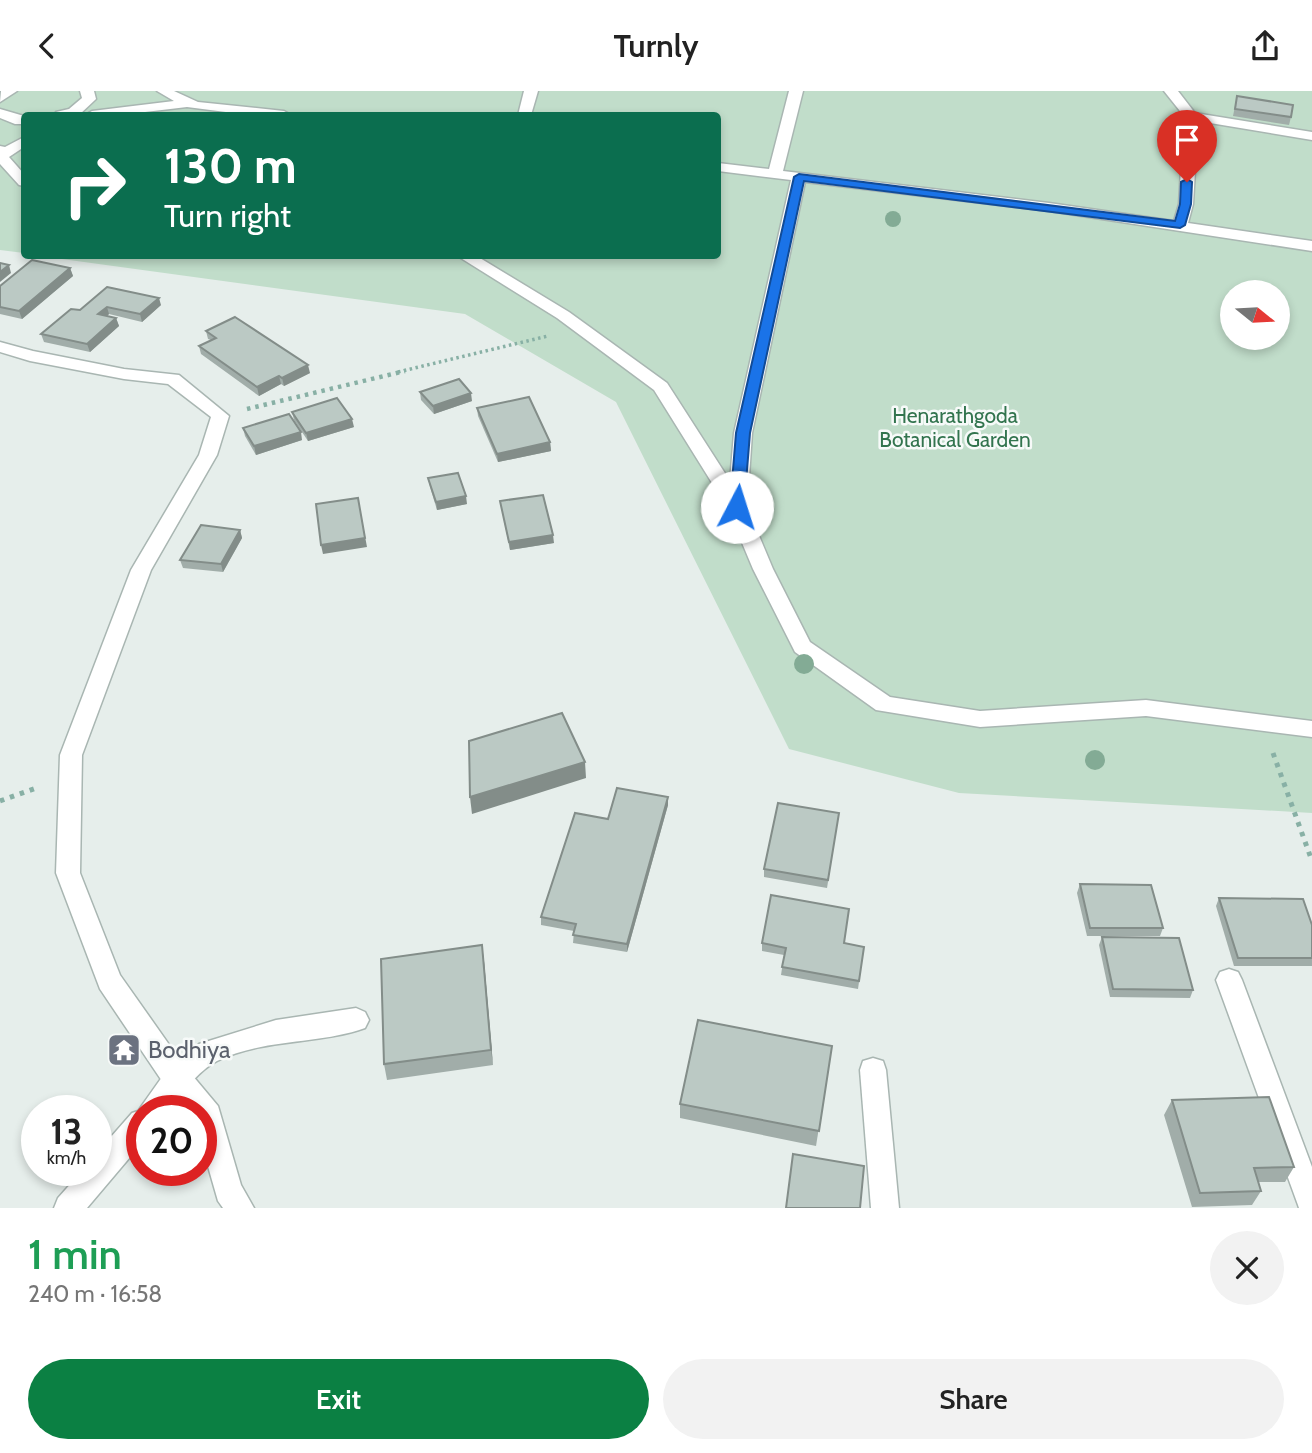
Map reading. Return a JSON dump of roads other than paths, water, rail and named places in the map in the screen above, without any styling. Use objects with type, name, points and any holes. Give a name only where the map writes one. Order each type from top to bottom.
[{"type":"street","points":[[0,98],[10,91]]},
{"type":"street","points":[[164,91],[195,106],[254,112]]},
{"type":"street","points":[[526,112],[531,91]]},
{"type":"street","points":[[775,174],[796,91]]},
{"type":"street","points":[[1171,91],[1191,116],[1186,204],[1180,225]]},
{"type":"street","points":[[74,112],[92,95]]},
{"type":"street","points":[[116,112],[188,103]]},
{"type":"street","points":[[0,113],[21,120]]},
{"type":"street","points":[[1191,116],[1312,136]]},
{"type":"street","points":[[21,142],[1,152],[21,177]]},
{"type":"street","points":[[721,167],[1180,225],[1312,246]]},
{"type":"street","points":[[737,507],[743,433],[799,177]]},
{"type":"street","points":[[470,259],[563,315],[661,387],[737,507],[763,569],[802,647],[884,704],[980,719],[1146,708],[1312,729]]},
{"type":"street","points":[[0,347],[30,356],[124,374],[173,379],[220,416],[208,455],[141,570],[71,755],[68,873],[109,981],[177,1079],[208,1115],[228,1192],[240,1208]]},
{"type":"street","points":[[1229,980],[1312,1205]]},
{"type":"street","points":[[164,1095],[177,1079],[208,1052],[276,1032],[356,1020]]},
{"type":"street","points":[[873,1070],[885,1208]]},
{"type":"street","points":[[68,1208],[126,1140]]},
{"type":"place","name":"Bodhiya","points":[[124,1050]]},
{"type":"park label","name":"Henarathgoda Botanical Garden","points":[[955,428]]}]
